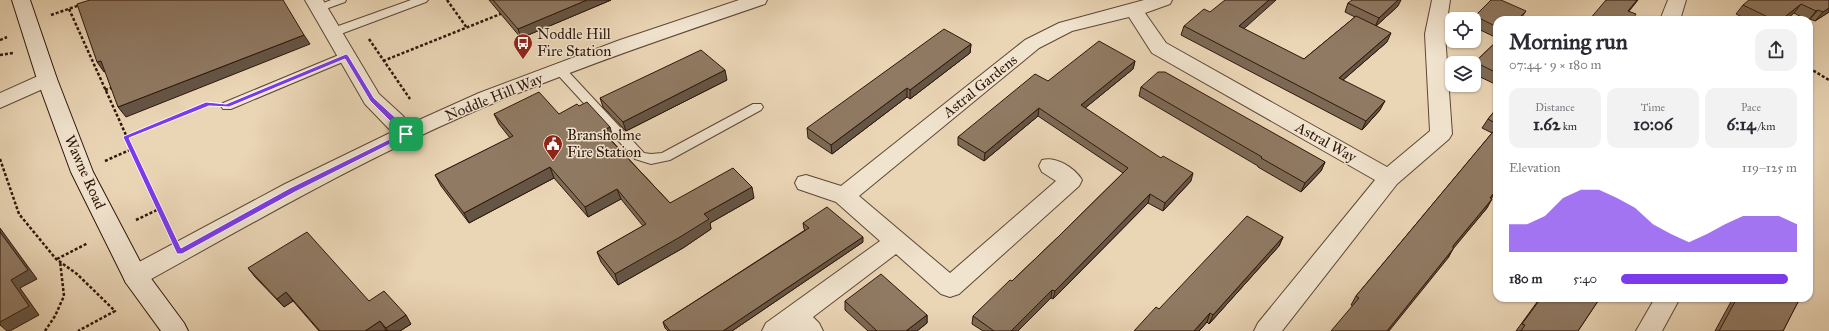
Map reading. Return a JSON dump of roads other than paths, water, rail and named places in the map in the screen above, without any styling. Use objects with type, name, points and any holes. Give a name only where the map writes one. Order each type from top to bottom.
[{"type":"street","name":"Wawne Road","points":[[21,0],[47,79],[82,172],[135,276],[175,331]]},
{"type":"street","name":"Noddle Hill Way","points":[[135,276],[293,190],[406,134],[486,98],[561,71],[627,44],[758,0]]},
{"type":"street","points":[[1134,10],[1163,0]]},
{"type":"street","points":[[1267,331],[1389,178],[1441,134],[1434,34],[1441,0]]},
{"type":"street","points":[[1671,16],[1677,0]]},
{"type":"street","points":[[317,4],[372,99],[395,120],[406,134]]},
{"type":"street","name":"Astral Way","points":[[1134,10],[1159,48],[1389,178]]},
{"type":"street","name":"Astral Gardens","points":[[844,196],[1032,44],[1066,27],[1134,10]]},
{"type":"street","points":[[0,101],[47,79]]},
{"type":"street","points":[[806,183],[844,196],[950,288],[1071,180],[1050,166]]},
{"type":"street","points":[[775,331],[803,324],[896,241]]},
{"type":"street","points":[[1649,331],[1666,302]]},
{"type":"lane","points":[[317,4],[341,0]]},
{"type":"lane","points":[[334,32],[422,0]]},
{"type":"lane","points":[[227,106],[346,56]]},
{"type":"lane","points":[[561,71],[640,156],[651,159],[665,157],[757,107]]},
{"type":"place","name":"Noddle Hill Fire Station","points":[[523,60]]},
{"type":"place","name":"Bransholme Fire Station","points":[[553,161]]}]
